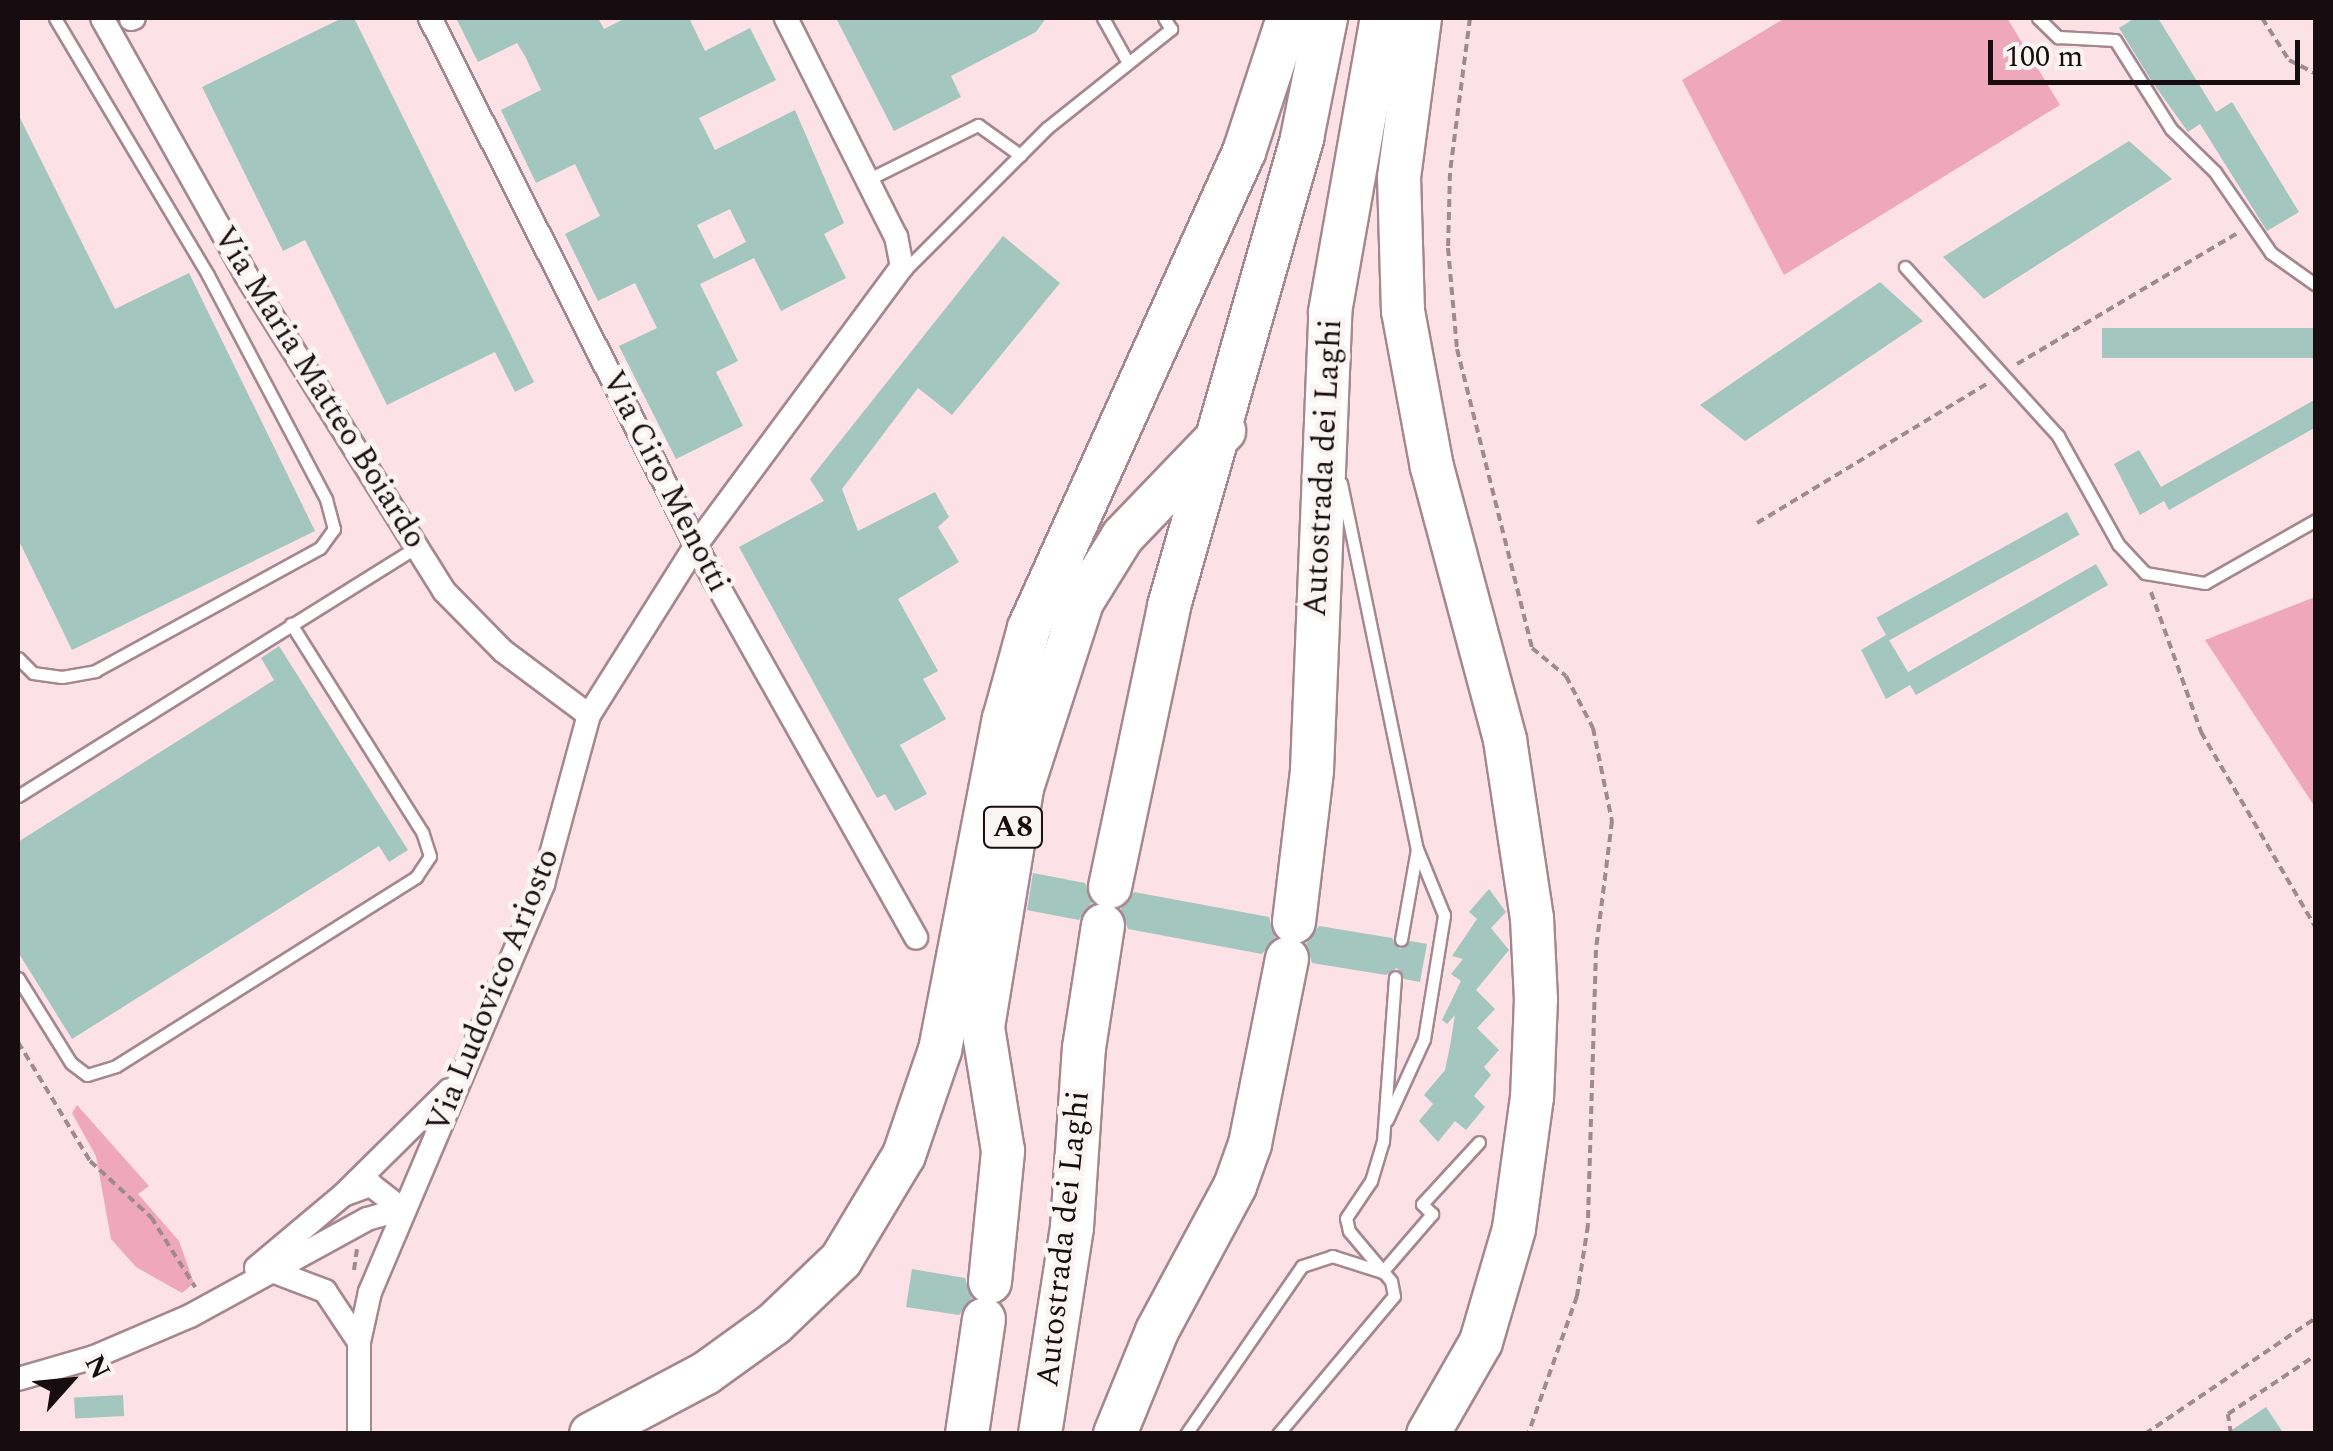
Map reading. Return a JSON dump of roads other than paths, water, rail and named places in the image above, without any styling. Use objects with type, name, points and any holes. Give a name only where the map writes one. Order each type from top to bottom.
[{"type":"highway","points":[[591,1434],[706,1373],[774,1324],[840,1260],[904,1155],[944,1034],[1004,719],[1030,628],[1244,152],[1288,18]]},
{"type":"highway","name":"Autostrada dei Laghi","points":[[1040,1434],[1072,1228],[1084,1048],[1106,906],[1169,606],[1224,432],[1302,138],[1326,18]]},
{"type":"highway","name":"Autostrada dei Laghi","points":[[1115,1434],[1158,1331],[1235,1186],[1250,1144],[1291,940],[1312,770],[1323,397],[1335,279],[1382,18]]},
{"type":"highway","points":[[1420,18],[1399,177],[1402,310],[1432,467],[1505,740],[1532,918],[1536,999],[1532,1098],[1514,1229],[1480,1342],[1428,1434]]},
{"type":"highway","name":"A8","points":[[967,1434],[1003,1150],[983,1028],[1022,788],[1082,602],[1123,536],[1224,432]]},
{"type":"street","name":"Via Maria Matteo Boiardo","points":[[102,18],[246,275],[444,591],[502,651],[588,715]]},
{"type":"street","name":"Via Ciro Menotti","points":[[430,18],[696,545],[916,938]]},
{"type":"street","points":[[786,18],[900,246],[897,278]]},
{"type":"street","name":"Via Ludovico Ariosto","points":[[359,1434],[358,1342],[402,1209],[465,1073],[543,884],[588,715],[696,545],[897,278]]},
{"type":"street","points":[[228,1292],[344,1195],[465,1073]]},
{"type":"street","points":[[344,1195],[370,1185],[402,1209]]},
{"type":"street","points":[[18,1379],[94,1357],[204,1307],[367,1219],[402,1209]]},
{"type":"street","points":[[272,1270],[325,1291],[358,1342]]},
{"type":"lane","points":[[18,658],[33,672],[48,675],[95,671],[320,548],[334,529],[326,499],[208,275],[55,18]]},
{"type":"lane","points":[[1103,18],[1128,64]]},
{"type":"lane","points":[[897,278],[1020,155],[1171,29],[1164,18]]},
{"type":"lane","points":[[2038,18],[2058,37],[2115,40],[2171,129],[2215,172],[2271,253],[2316,285]]},
{"type":"lane","points":[[867,180],[978,124],[1020,155]]},
{"type":"lane","points":[[1905,267],[2058,436],[2118,544],[2144,573],[2204,583],[2316,520]]},
{"type":"lane","points":[[1278,1434],[1391,1303],[1394,1289],[1346,1218],[1371,1181],[1386,1124],[1424,1039],[1444,915],[1418,849],[1323,397]]},
{"type":"lane","points":[[18,796],[416,547]]},
{"type":"lane","points":[[18,978],[72,1063],[87,1075],[116,1066],[416,878],[430,856],[422,832],[291,624]]},
{"type":"lane","points":[[1401,940],[1418,849]]},
{"type":"lane","points":[[1386,1124],[1387,1024],[1395,977]]},
{"type":"lane","points":[[1382,1272],[1432,1214],[1422,1204],[1479,1142]]},
{"type":"lane","points":[[1186,1434],[1261,1321],[1313,1259],[1332,1256],[1382,1272]]},
{"type":"lane","points":[[1194,1434],[1261,1321]]}]
